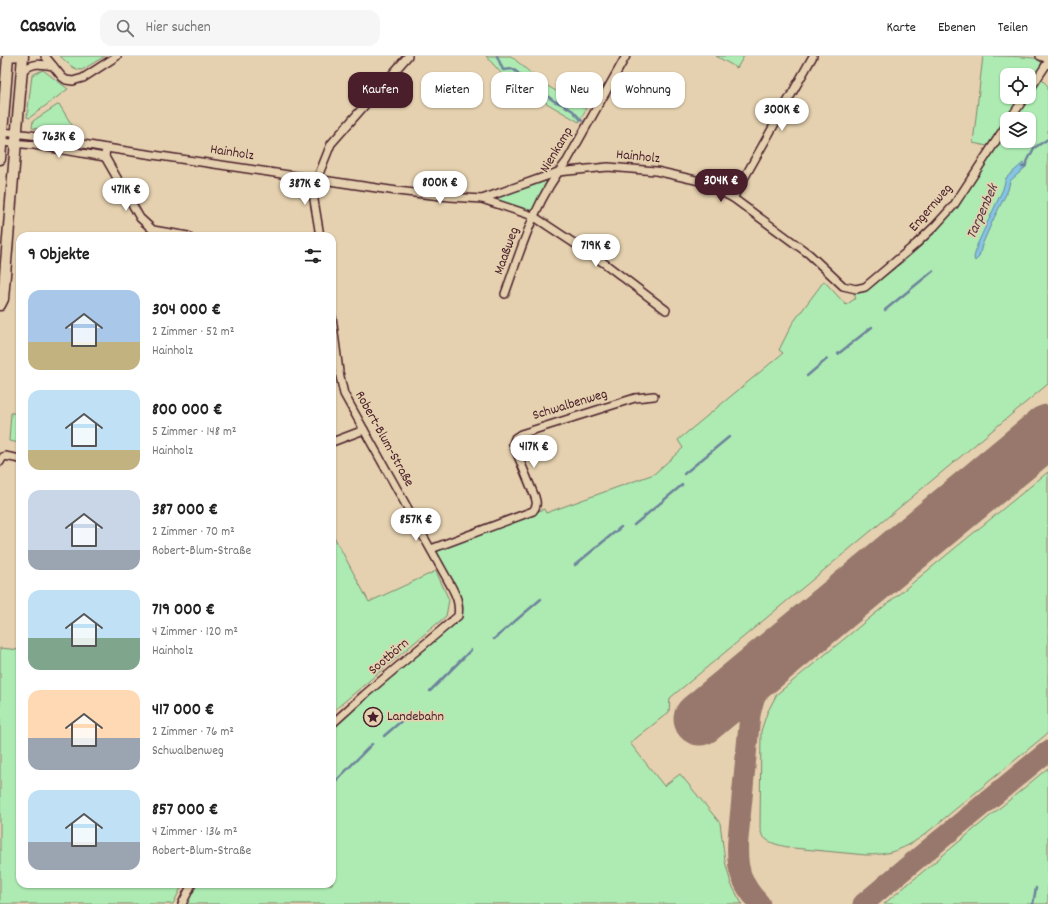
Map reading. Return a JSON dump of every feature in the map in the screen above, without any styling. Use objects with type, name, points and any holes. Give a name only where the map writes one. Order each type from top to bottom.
[{"type":"main road","points":[[0,158],[8,56]]},
{"type":"main road","points":[[0,305],[3,299],[23,56]]},
{"type":"street","points":[[45,56],[64,78],[69,80],[83,78],[118,56]]},
{"type":"street","points":[[319,232],[314,200],[315,184],[331,144],[408,56]]},
{"type":"street","name":"Nienkamp","points":[[533,216],[558,172],[567,161],[626,56]]},
{"type":"street","points":[[734,198],[813,56]]},
{"type":"street","points":[[1036,80],[1048,60],[1040,56]]},
{"type":"street","points":[[21,71],[31,65],[40,63],[53,66]]},
{"type":"street","name":"Hainholz","points":[[2,132],[34,145],[105,157]]},
{"type":"street","name":"Engernweg","points":[[856,289],[865,287],[935,226],[954,205],[1000,135]]},
{"type":"street","name":"Hainholz","points":[[1,142],[16,138],[106,148],[397,191],[482,199],[533,216],[604,263],[666,310]]},
{"type":"street","points":[[106,148],[105,157],[140,218],[153,230],[165,232]]},
{"type":"street","points":[[0,158],[15,159]]},
{"type":"street","name":"Hainholz","points":[[482,199],[558,172],[608,167],[656,171],[700,181],[734,198],[809,254],[844,286],[856,289]]},
{"type":"street","name":"Maaßweg","points":[[505,294],[533,216]]},
{"type":"street","name":"Robert-Blum-Straße","points":[[336,348],[344,394],[451,586],[459,604],[459,608]]},
{"type":"street","name":"Schwalbenweg","points":[[431,549],[533,511],[536,508],[537,502],[513,444],[515,438],[521,434],[635,398],[654,396]]},
{"type":"street","points":[[336,440],[364,430]]},
{"type":"street","points":[[3,459],[16,459]]},
{"type":"street","name":"Sootbörn","points":[[336,720],[458,616],[459,608]]},
{"type":"street","points":[[182,904],[190,888]]},
{"type":"green space","points":[[60,56],[105,56],[82,70],[79,70]]},
{"type":"green space","points":[[486,56],[511,56],[529,72],[500,72]]},
{"type":"green space","points":[[716,56],[744,56],[737,68]]},
{"type":"green space","points":[[983,56],[1012,56],[1040,59],[1041,66],[1036,76],[1036,68],[1000,68],[1000,104],[1016,104],[1011,112],[1000,112],[1000,127],[987,146],[973,143]]},
{"type":"green space","points":[[43,70],[68,89],[29,118],[27,117],[32,75]]},
{"type":"green space","points":[[1041,79],[1048,86],[1048,384],[670,698],[669,712],[630,743],[664,786],[680,774],[720,823],[725,861],[731,884],[742,904],[186,904],[194,888],[336,888],[336,725],[460,619],[463,604],[436,550],[544,509],[546,513],[654,474],[683,448],[678,440],[783,353],[779,350],[792,324],[824,281],[846,305],[856,298],[854,295],[856,293],[869,289],[921,246],[967,191],[1000,142],[1000,148],[1036,148],[1036,112],[1020,112],[1025,104],[1036,104],[1036,87]]},
{"type":"green space","points":[[548,86],[556,91],[556,108],[586,109],[579,122],[548,104]]},
{"type":"green space","points":[[59,104],[78,135],[32,128],[33,121]]},
{"type":"green space","points":[[32,139],[98,149],[101,152],[96,153],[32,142]]},
{"type":"green space","points":[[544,181],[549,183],[534,210],[528,212],[499,203],[497,200],[498,197]]},
{"type":"green space","points":[[11,413],[16,413],[16,442],[9,441]]},
{"type":"green space","points":[[1048,472],[1048,733],[924,835],[910,844],[896,850],[882,854],[866,855],[793,848],[768,841],[762,835],[760,829],[761,731],[767,713],[777,694]]},
{"type":"green space","points":[[336,540],[369,602],[436,571],[449,600],[446,616],[336,709]]},
{"type":"green space","points":[[0,648],[16,650],[16,888],[181,888],[173,904],[0,904]]},
{"type":"green space","points":[[1048,768],[1048,904],[884,904]]},
{"type":"water","points":[[1023,163],[1027,166],[1010,181],[1008,190],[982,245],[979,257],[975,261],[974,258],[977,245],[1003,189],[1006,178]]},
{"type":"waterway","points":[[497,56],[503,70],[513,69],[518,73],[524,82],[535,87],[554,101],[573,111],[582,121]]},
{"type":"waterway","name":"Tarpenbek","points":[[1022,167],[1025,166],[1034,148],[1048,139]]},
{"type":"waterway","points":[[885,310],[933,271]]},
{"type":"waterway","points":[[838,354],[872,327]]},
{"type":"waterway","points":[[807,376],[827,359]]},
{"type":"waterway","points":[[684,474],[729,437]]},
{"type":"waterway","points":[[634,525],[682,485]]},
{"type":"waterway","points":[[575,565],[621,527]]},
{"type":"waterway","points":[[494,639],[541,599]]},
{"type":"waterway","points":[[430,691],[471,650]]},
{"type":"waterway","points":[[384,736],[406,717]]},
{"type":"waterway","points":[[336,781],[372,744]]},
{"type":"waterway","name":"Tarpenbek","points":[[1033,904],[1036,888]]},
{"type":"taxiway","points":[[760,904],[744,882],[738,858],[738,839],[750,715],[756,692],[767,671],[779,656],[801,635]]},
{"type":"taxiway","points":[[863,904],[1048,751]]},
{"type":"runway","points":[[700,719],[1048,431]]},
{"type":"place","name":"Landebahn","points":[[373,717]]}]
